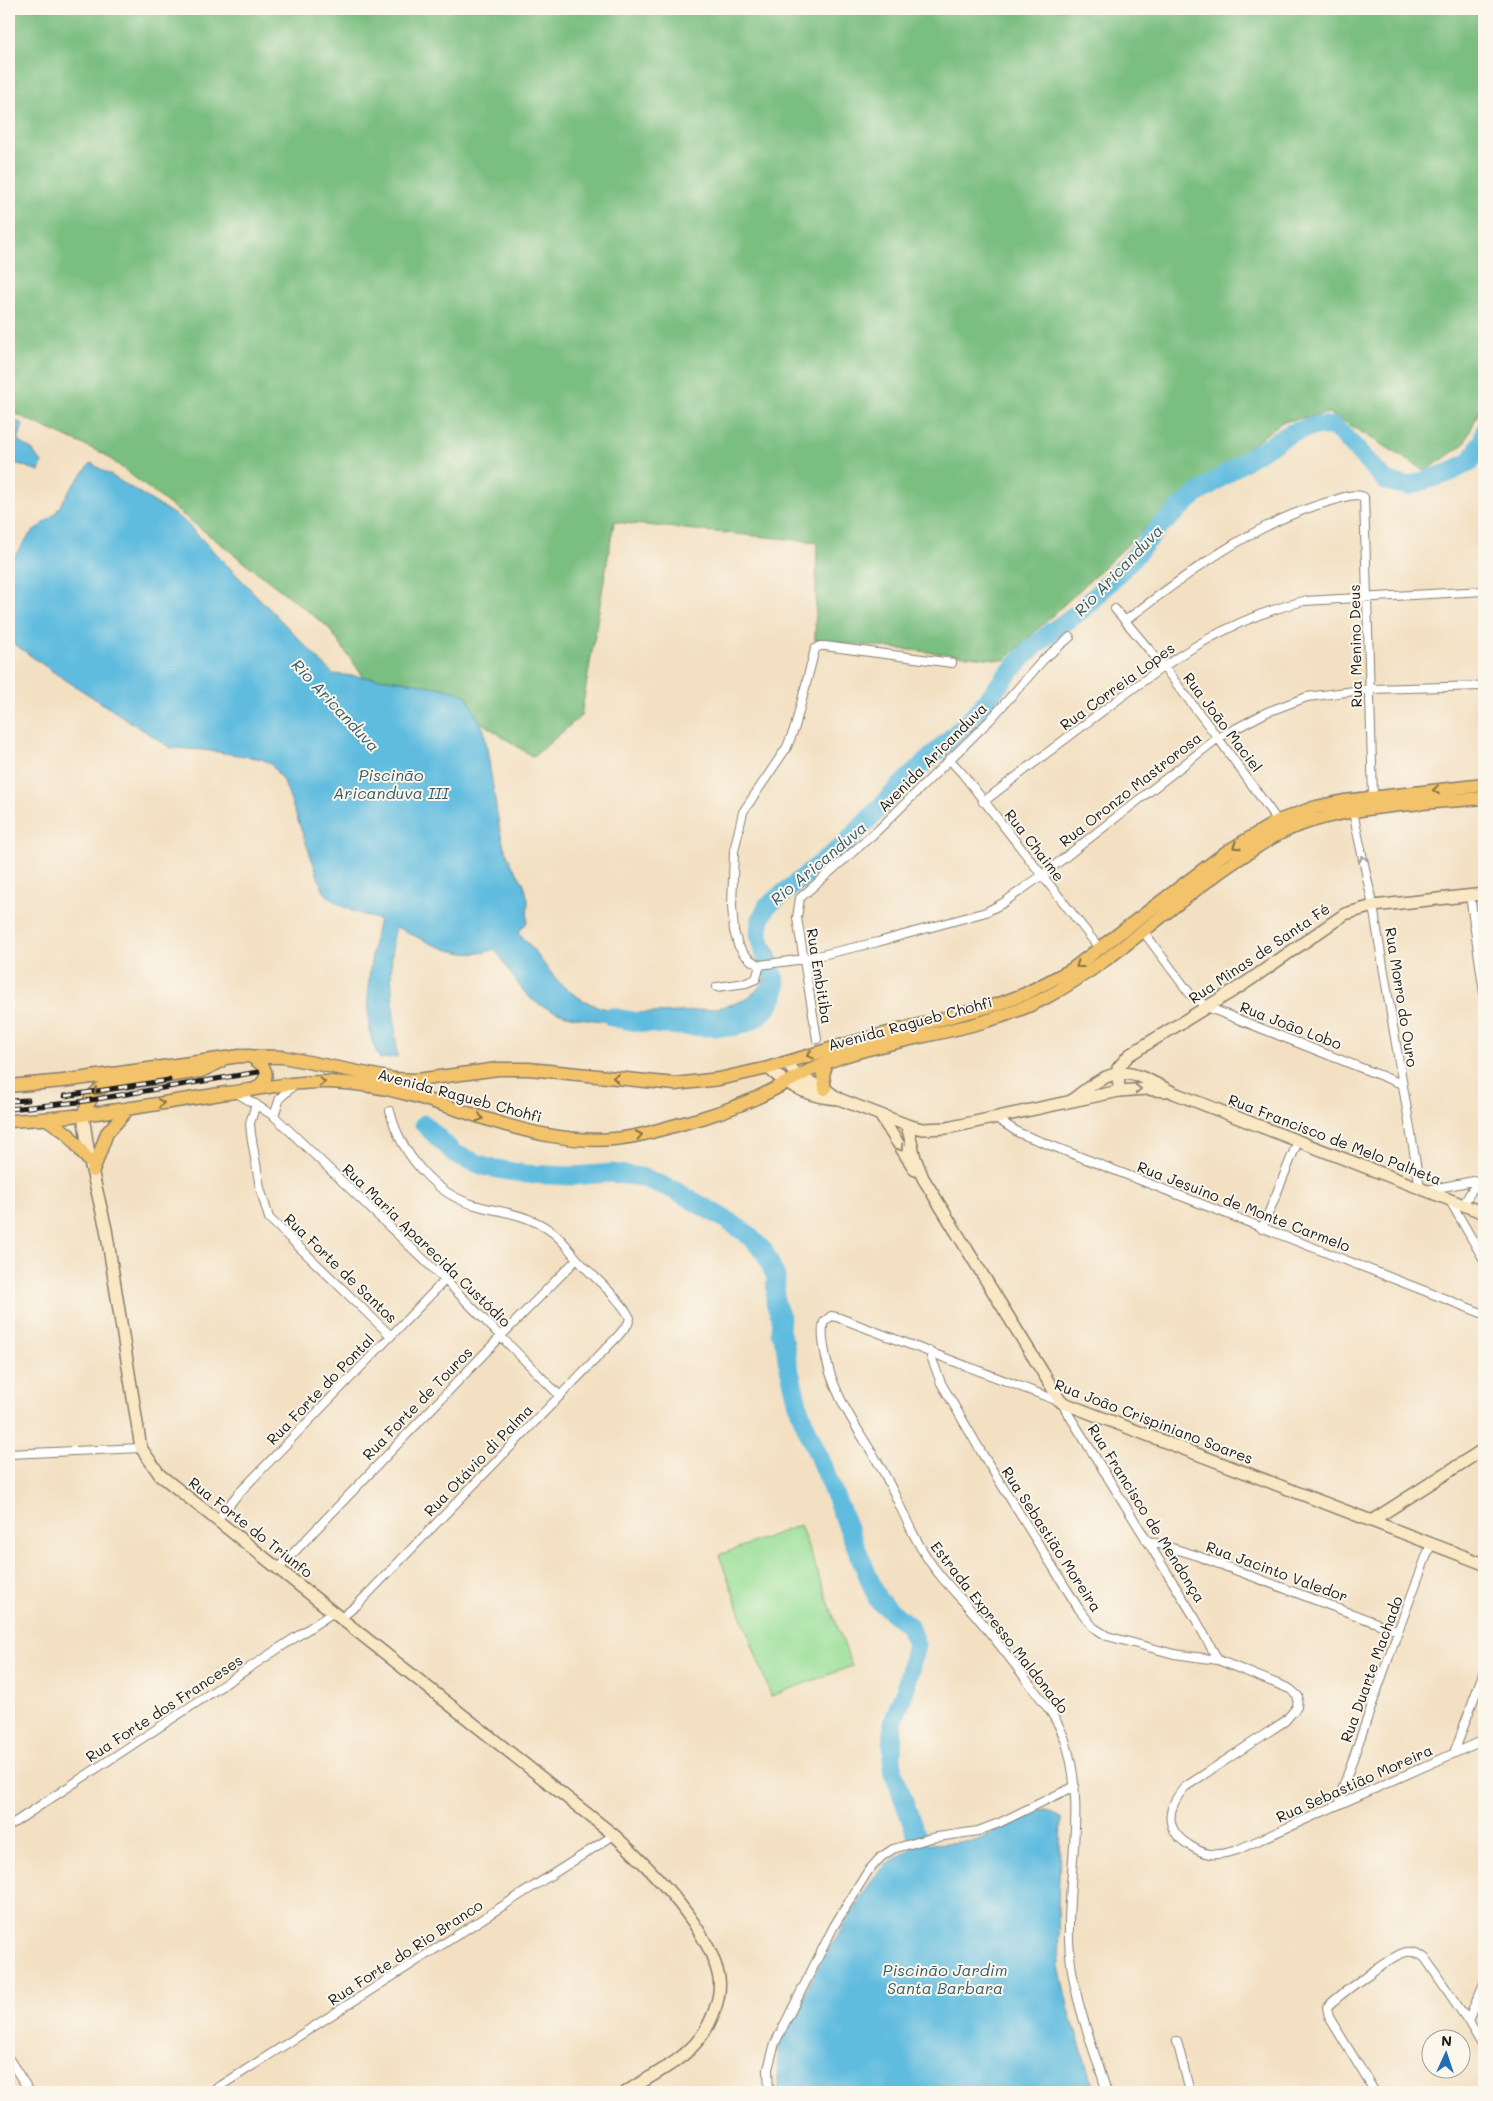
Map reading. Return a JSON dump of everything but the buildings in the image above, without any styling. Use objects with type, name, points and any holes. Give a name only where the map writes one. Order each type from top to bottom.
[{"type":"main road","name":"Avenida Ragueb Chohfi","points":[[9,1086],[62,1081],[250,1056],[283,1057],[321,1063],[393,1079],[417,1080],[506,1069],[529,1069],[675,1084],[718,1079],[768,1068],[850,1043],[999,1004],[1042,986],[1071,970],[1100,950],[1225,853],[1316,807],[1373,797],[1484,785]]},
{"type":"main road","name":"Avenida Ragueb Chohfi","points":[[9,1121],[83,1115],[297,1083],[322,1082],[371,1086],[406,1093],[510,1127],[562,1138],[600,1140],[640,1135],[704,1117],[755,1099],[797,1076],[844,1056],[1011,1013],[1059,990],[1142,931],[1281,826],[1353,812],[1484,798]]},
{"type":"main road","points":[[250,1056],[262,1063],[266,1074],[264,1082],[255,1089]]},
{"type":"main road","points":[[83,1115],[91,1096],[97,1089],[106,1084],[201,1071],[226,1058]]},
{"type":"main road","points":[[825,1089],[823,1076],[827,1062]]},
{"type":"main road","points":[[47,1119],[68,1134],[91,1166],[107,1132],[130,1108]]},
{"type":"street","name":"Rua Menino Deus","points":[[1125,621],[1214,556],[1280,520],[1316,505],[1343,498],[1363,496],[1366,502],[1373,797]]},
{"type":"street","name":"Rua Correia Lopes","points":[[984,802],[1163,666],[1247,618],[1304,601],[1484,591]]},
{"type":"street","name":"Rua João Maciel","points":[[1115,609],[1163,666],[1218,738],[1281,826]]},
{"type":"street","name":"Avenida Aricanduva","points":[[797,918],[798,905],[803,894],[877,831],[949,758],[990,720],[1044,659],[1070,637]]},
{"type":"street","points":[[718,987],[746,983],[756,979],[764,965],[752,961],[744,954],[738,945],[734,931],[732,906],[735,842],[743,812],[787,748],[795,727],[815,650],[820,646],[825,646],[952,663]]},
{"type":"street","name":"Rua Oronzo Mastrorosa","points":[[764,965],[804,960],[986,912],[1041,876],[1218,738],[1252,719],[1294,701],[1326,694],[1370,689],[1484,686]]},
{"type":"street","name":"Rua Chaime","points":[[949,758],[1100,950]]},
{"type":"street","name":"Rua Morro do Ouro","points":[[1353,812],[1373,906],[1402,1084],[1423,1189]]},
{"type":"street","name":"Rua Minas de Santa Fé","points":[[1118,1073],[1121,1064],[1129,1056],[1244,984],[1332,922],[1351,912],[1373,906],[1484,894]]},
{"type":"street","points":[[1470,895],[1484,993]]},
{"type":"street","name":"Rua Embitiba","points":[[797,918],[817,1039]]},
{"type":"street","name":"Rua João Lobo","points":[[1142,931],[1190,994],[1207,1007],[1402,1084]]},
{"type":"street","name":"Rua Francisco de Melo Palheta","points":[[786,1062],[797,1076],[825,1089],[839,1100]]},
{"type":"street","name":"Rua Francisco de Melo Palheta","points":[[768,1068],[785,1083],[823,1099],[839,1100],[922,1129],[947,1128],[1119,1091],[1146,1089],[1174,1093]]},
{"type":"street","points":[[1118,1073],[1119,1091]]},
{"type":"street","name":"Rua Francisco de Melo Palheta","points":[[1072,1100],[1098,1080],[1118,1073],[1143,1077],[1174,1093],[1484,1213]]},
{"type":"street","points":[[274,1116],[280,1098],[297,1083]]},
{"type":"street","name":"Rua Maria Aparecida Custódio","points":[[236,1092],[274,1116],[445,1280],[560,1396]]},
{"type":"street","name":"Rua Forte de Santos","points":[[256,1104],[250,1123],[251,1134],[260,1188],[269,1218],[391,1336]]},
{"type":"street","points":[[390,1111],[402,1144],[414,1161],[435,1182],[454,1196],[474,1205],[514,1214],[543,1226],[560,1238],[577,1259]]},
{"type":"street","name":"Rua Forte do Triunfo","points":[[83,1115],[91,1166],[106,1230],[141,1448],[160,1475],[614,1835],[679,1903],[713,1959],[719,1980],[716,2002],[710,2022],[698,2040],[683,2055],[626,2092]]},
{"type":"street","name":"Rua Francisco de Mendonça","points":[[880,1115],[908,1160],[923,1178],[1218,1660]]},
{"type":"street","name":"Rua Jesuino de Monte Carmelo","points":[[996,1118],[1019,1132],[1262,1229],[1484,1314]]},
{"type":"street","name":"Rua Francisco de Mendonça","points":[[907,1125],[915,1158],[923,1178]]},
{"type":"street","points":[[1262,1229],[1298,1141]]},
{"type":"street","points":[[1423,1189],[1484,1179]]},
{"type":"street","points":[[1463,1205],[1472,1190],[1484,1179]]},
{"type":"street","points":[[1449,1199],[1484,1260]]},
{"type":"street","name":"Rua Otávio di Palma","points":[[338,1615],[363,1598],[628,1324],[630,1318],[611,1294],[577,1259]]},
{"type":"street","name":"Rua Forte de Touros","points":[[279,1568],[577,1259]]},
{"type":"street","name":"Rua Forte do Pontal","points":[[217,1520],[238,1494],[445,1280]]},
{"type":"street","name":"Rua João Crispiniano Soares","points":[[822,1332],[824,1322],[828,1318],[837,1317],[1373,1520],[1484,1564]]},
{"type":"street","name":"Estrada Expresso Maldonado","points":[[822,1332],[833,1384],[846,1412],[884,1475],[925,1557],[1003,1648],[1059,1724],[1075,1786],[1076,1816],[1069,1893],[1069,1942],[1079,2004],[1107,2092]]},
{"type":"street","name":"Rua Sebastião Moreira","points":[[929,1351],[941,1383],[983,1455],[1079,1609],[1093,1627],[1115,1639],[1174,1654],[1218,1660],[1290,1689],[1298,1696],[1299,1701],[1294,1713],[1285,1721],[1185,1787],[1176,1798],[1171,1809],[1170,1820],[1178,1837],[1198,1851],[1209,1854],[1237,1850],[1484,1740]]},
{"type":"street","points":[[9,1454],[141,1448]]},
{"type":"street","points":[[1373,1520],[1484,1449]]},
{"type":"street","name":"Rua Jacinto Valedor","points":[[1146,1540],[1195,1555],[1398,1631]]},
{"type":"street","name":"Rua Duarte Machado","points":[[1340,1804],[1342,1790],[1431,1544]]},
{"type":"street","name":"Rua Forte dos Franceses","points":[[9,1826],[338,1615]]},
{"type":"street","points":[[1454,1753],[1484,1671]]},
{"type":"street","points":[[769,2092],[768,2069],[772,2050],[834,1926],[868,1870],[881,1857],[893,1849],[931,1838],[959,1835],[992,1826],[1075,1786]]},
{"type":"street","name":"Rua Forte do Rio Branco","points":[[211,2092],[614,1835]]},
{"type":"street","points":[[1375,2092],[1329,2017],[1327,2007],[1331,2002],[1391,1958],[1404,1952],[1419,1953],[1425,1958],[1484,2048]]},
{"type":"street","points":[[1468,2021],[1484,1983]]},
{"type":"street","points":[[1177,2041],[1190,2092]]},
{"type":"street","points":[[9,2059],[30,2092]]},
{"type":"green space","points":[[9,9],[1484,9],[1484,401],[1464,444],[1426,471],[1329,413],[1282,422],[1152,522],[1005,660],[815,640],[817,542],[614,522],[581,716],[533,757],[476,719],[406,736],[327,626],[104,454],[9,411]]},
{"type":"green space","points":[[800,1525],[852,1666],[771,1696],[719,1555]]},
{"type":"water","points":[[9,418],[23,424],[18,441],[32,450],[42,463],[39,471],[9,461]]},
{"type":"water","name":"Piscinão Aricanduva III","points":[[91,463],[183,520],[333,674],[396,680],[443,688],[466,695],[484,730],[504,847],[512,865],[524,884],[528,900],[527,922],[518,933],[533,949],[553,976],[569,991],[595,1006],[614,1011],[659,1013],[695,1011],[727,1006],[746,998],[759,987],[764,980],[766,972],[760,946],[772,945],[778,961],[781,978],[775,995],[751,1013],[724,1023],[618,1022],[584,1019],[552,1010],[531,999],[495,949],[482,953],[457,952],[432,944],[396,927],[391,974],[397,1057],[380,1059],[372,1041],[368,1012],[369,980],[379,920],[341,906],[323,890],[284,782],[271,764],[262,759],[245,756],[204,750],[171,748],[52,671],[9,640],[9,564],[30,534],[55,514],[70,490]]},
{"type":"water","name":"Piscinão Jardim Santa Barbara","points":[[1039,1809],[1050,1811],[1061,1819],[1058,1906],[1059,1967],[1069,2010],[1095,2092],[779,2092],[777,2065],[780,2041],[820,1963],[875,1876],[887,1864],[909,1850],[932,1844],[975,1841],[1013,1824]]},
{"type":"waterway","name":"Rio Aricanduva","points":[[612,1017],[663,1025],[731,1027],[751,1021],[764,1012],[773,999],[776,985],[761,946],[759,931],[762,915],[767,906],[845,844],[897,789],[973,717],[1028,652],[1051,632],[1082,610],[1132,559],[1159,527],[1193,497],[1249,458],[1291,433],[1313,426],[1332,426],[1343,435],[1386,481],[1408,486],[1451,472],[1471,461],[1483,440],[1484,432]]},
{"type":"waterway","points":[[424,1124],[455,1154],[486,1167],[525,1174],[572,1176],[611,1173],[641,1177],[674,1190],[725,1219],[746,1233],[764,1251],[776,1277],[775,1303],[781,1317],[780,1332],[785,1344],[800,1412],[878,1600],[909,1626],[916,1645],[906,1687],[893,1722],[892,1759],[894,1774],[929,1870]]},
{"type":"railway","points":[[9,1109],[79,1102],[258,1072]]},
{"type":"railway","points":[[65,1096],[169,1080]]},
{"type":"railway","points":[[9,1101],[28,1100]]}]
